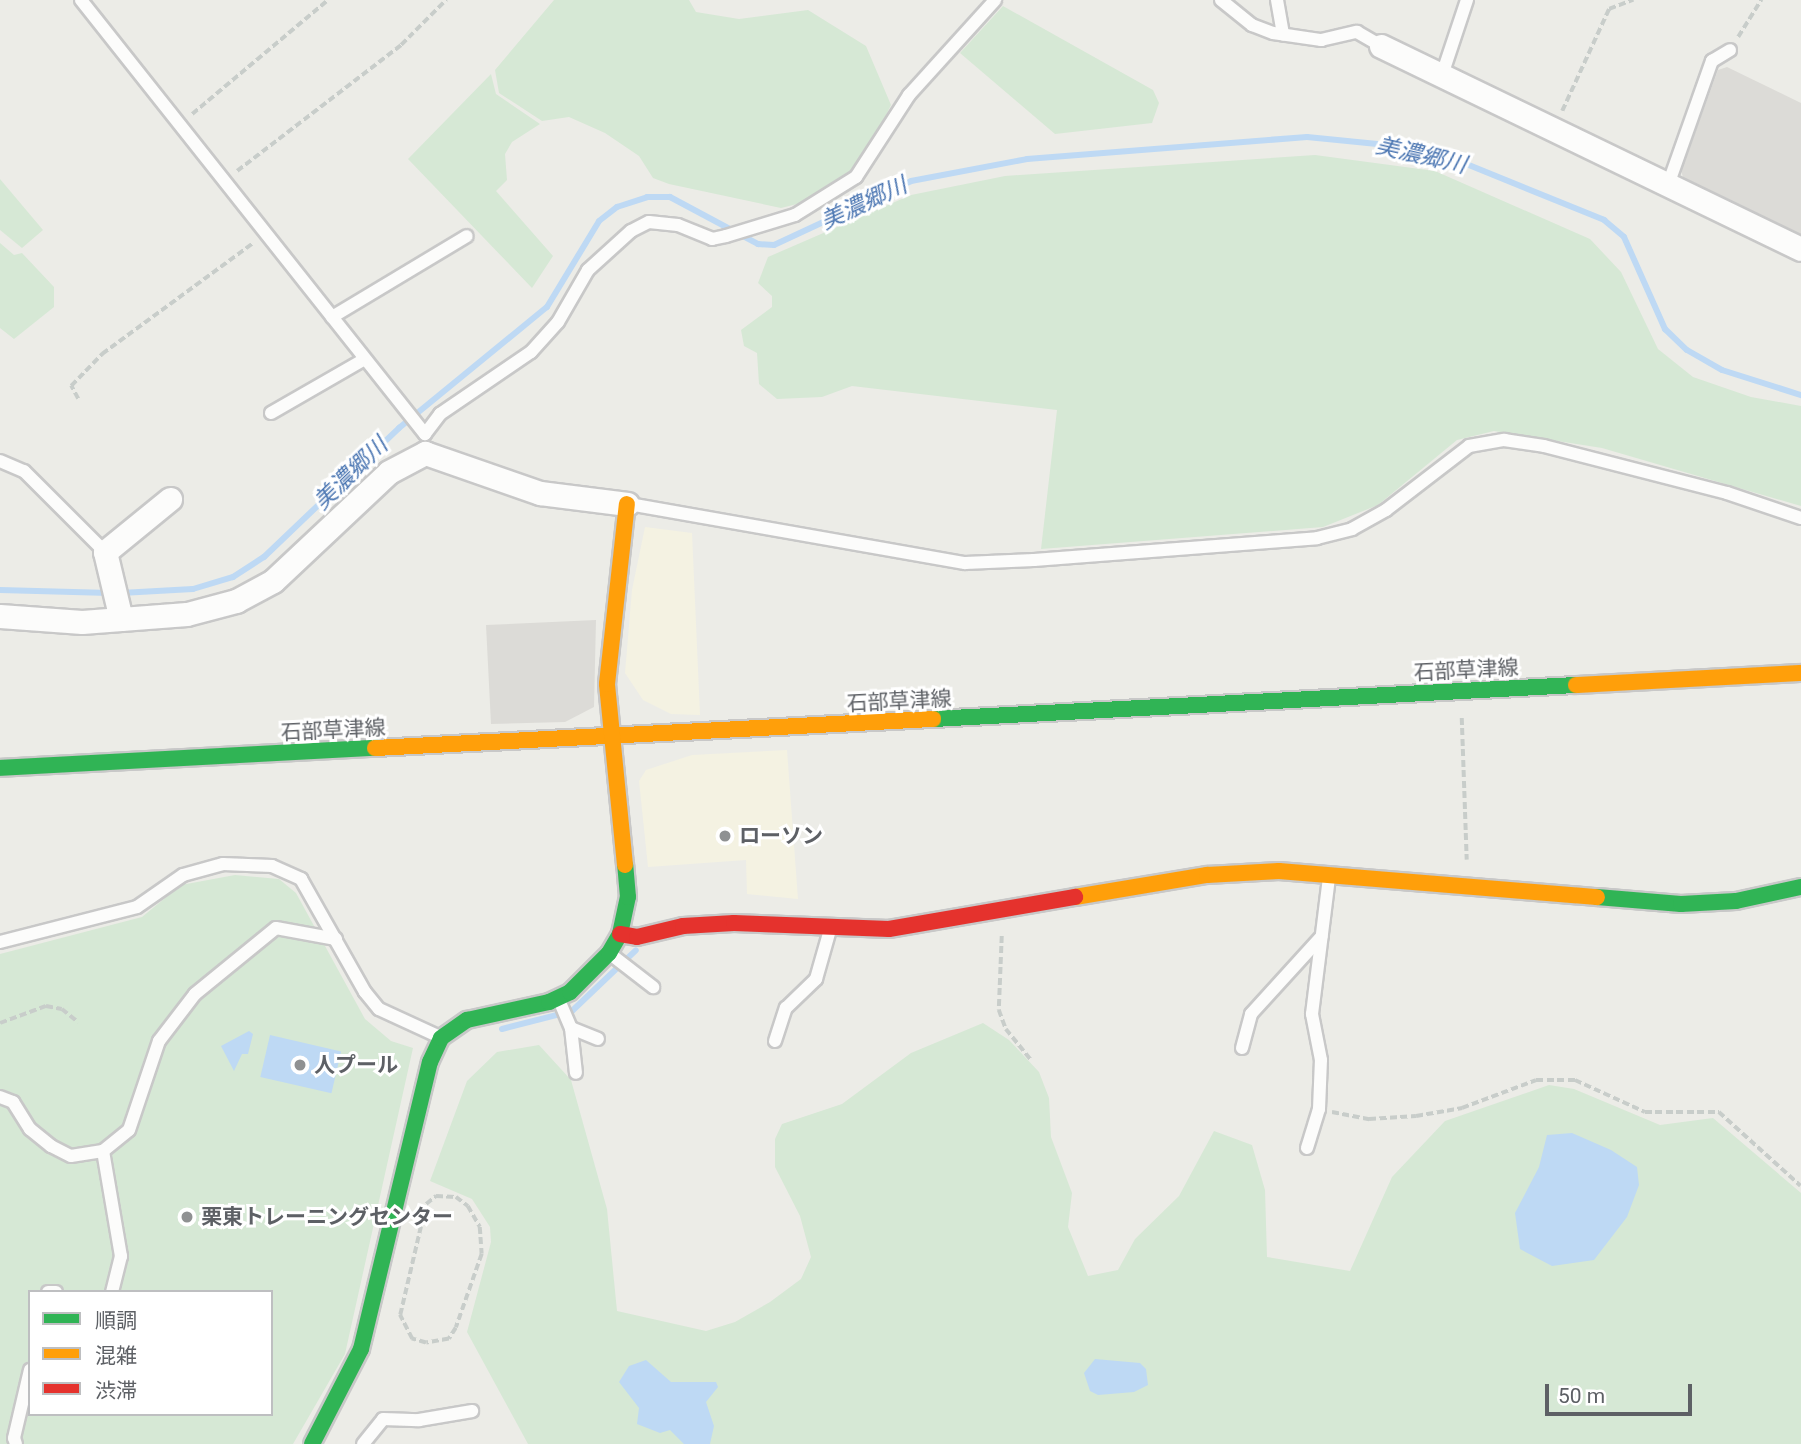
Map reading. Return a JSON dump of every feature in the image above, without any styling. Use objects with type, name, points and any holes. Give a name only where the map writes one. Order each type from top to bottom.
[{"type":"street","points":[[1381,46],[1801,249]]},
{"type":"street","points":[[0,617],[82,622],[120,612],[187,614],[248,594],[272,580],[424,438],[540,493],[627,504],[607,684],[628,897],[617,959],[565,1014],[467,1020],[441,1038],[430,1062],[361,1349],[312,1444]]},
{"type":"street","points":[[120,612],[105,552],[170,499]]},
{"type":"street","name":"石部草津線","points":[[0,768],[614,738],[1801,673]]},
{"type":"street","points":[[621,934],[637,937],[683,926],[734,923],[829,937],[1207,875],[1279,871],[1328,880],[1468,887],[1681,904],[1737,901],[1801,887]]},
{"type":"lane","points":[[81,0],[404,407],[424,438],[440,414],[531,352],[558,322],[587,270],[631,231],[649,222],[678,225],[712,239],[726,236],[796,215],[856,177],[909,95],[995,0]]},
{"type":"lane","points":[[1221,0],[1252,24],[1283,34],[1321,40],[1357,32],[1381,46]]},
{"type":"lane","points":[[1276,0],[1283,34]]},
{"type":"lane","points":[[1441,75],[1467,0]]},
{"type":"lane","points":[[1668,185],[1712,61],[1730,50]]},
{"type":"lane","points":[[332,317],[467,236]]},
{"type":"lane","points":[[271,413],[365,359]]},
{"type":"lane","points":[[627,504],[965,563],[1034,560],[1317,537],[1352,529],[1386,510],[1469,446],[1504,440],[1544,446],[1714,490],[1801,518]]},
{"type":"lane","points":[[0,461],[24,471],[105,552]]},
{"type":"lane","points":[[0,942],[137,907],[183,875],[223,864],[272,866],[301,879],[365,992],[379,1009],[441,1038]]},
{"type":"lane","points":[[1307,1148],[1320,1109],[1321,1060],[1311,1014],[1328,880]]},
{"type":"lane","points":[[0,1097],[13,1102],[30,1129],[51,1146],[71,1156],[103,1151],[129,1130],[159,1041],[195,994],[276,928],[336,939]]},
{"type":"lane","points":[[1242,1048],[1251,1014],[1322,936]]},
{"type":"lane","points":[[775,1041],[786,1008],[816,979],[829,937]]},
{"type":"lane","points":[[617,959],[653,987]]},
{"type":"lane","points":[[565,1014],[598,1039]]},
{"type":"lane","points":[[565,1014],[576,1073]]},
{"type":"lane","points":[[103,1151],[121,1256],[112,1290]]},
{"type":"lane","points":[[16,1444],[14,1438],[28,1378]]},
{"type":"lane","points":[[363,1444],[383,1419],[419,1420],[471,1411]]},
{"type":"path","points":[[179,125],[327,0]]},
{"type":"path","points":[[224,181],[401,45],[446,0]]},
{"type":"path","points":[[1553,130],[1609,9],[1633,0]]},
{"type":"path","points":[[1730,50],[1761,0]]},
{"type":"path","points":[[78,399],[71,386],[102,354],[266,233]]},
{"type":"path","points":[[1461,691],[1468,887]]},
{"type":"path","points":[[1003,924],[999,1010],[1006,1029],[1031,1060]]},
{"type":"path","points":[[0,1023],[46,1006],[62,1009],[78,1022]]},
{"type":"path","points":[[1320,1109],[1369,1119],[1416,1116],[1462,1108],[1536,1080],[1575,1080],[1646,1112],[1719,1112],[1801,1186]]},
{"type":"path","points":[[436,1196],[456,1197],[468,1206],[480,1227],[482,1254],[456,1328],[449,1339],[437,1343],[412,1339],[400,1315],[426,1204],[436,1196]]},
{"type":"shaded area","points":[[1727,67],[1801,103],[1801,240],[1685,183],[1681,171],[1718,70]]},
{"type":"shaded area","points":[[645,527],[692,533],[700,715],[671,714],[643,700],[625,673],[632,590]]},
{"type":"shaded area","points":[[596,620],[594,707],[565,722],[491,724],[486,625]]},
{"type":"shaded area","points":[[787,750],[798,899],[747,894],[746,860],[648,867],[639,781],[646,770],[692,755]]},
{"type":"green space","points":[[554,0],[689,0],[696,12],[739,19],[808,10],[866,46],[891,105],[871,146],[848,173],[809,201],[781,208],[669,184],[653,178],[639,156],[605,133],[569,117],[542,121],[499,93],[495,70]]},
{"type":"green space","points":[[1003,6],[1153,90],[1159,103],[1152,123],[1055,134],[960,53]]},
{"type":"green space","points":[[491,74],[496,94],[540,124],[512,142],[505,154],[507,180],[496,191],[553,256],[532,288],[408,159]]},
{"type":"green space","points":[[1315,155],[1435,171],[1590,239],[1621,272],[1658,349],[1693,377],[1751,397],[1801,406],[1801,506],[1602,448],[1494,431],[1457,440],[1378,505],[1323,527],[1041,549],[1057,410],[852,386],[822,397],[777,399],[759,384],[757,353],[744,346],[741,330],[772,307],[772,296],[758,283],[768,257],[911,195],[1005,176]]},
{"type":"green space","points":[[0,179],[43,230],[22,248],[0,230]]},
{"type":"green space","points":[[0,243],[14,255],[22,253],[54,287],[54,307],[14,339],[0,328]]},
{"type":"green space","name":"栗東トレーニングセンター","points":[[235,875],[279,879],[296,893],[365,1019],[391,1041],[413,1048],[345,1354],[293,1444],[0,1444],[0,954],[142,917],[181,885]]},
{"type":"green space","points":[[983,1023],[1009,1040],[1039,1072],[1049,1098],[1051,1137],[1072,1193],[1068,1227],[1088,1276],[1118,1270],[1135,1239],[1179,1196],[1214,1131],[1252,1145],[1265,1190],[1267,1257],[1350,1271],[1392,1177],[1445,1121],[1549,1085],[1574,1089],[1660,1125],[1713,1118],[1801,1193],[1801,1444],[528,1444],[467,1332],[491,1242],[490,1227],[472,1199],[430,1181],[467,1081],[497,1052],[539,1045],[571,1080],[607,1209],[617,1311],[706,1331],[735,1322],[770,1302],[801,1279],[811,1257],[800,1216],[775,1167],[775,1139],[782,1124],[842,1104],[911,1053]]},
{"type":"water","points":[[249,1031],[253,1034],[248,1054],[242,1054],[234,1071],[221,1046]]},
{"type":"water","name":"人プール","points":[[270,1035],[341,1051],[331,1093],[260,1077]]},
{"type":"water","points":[[1572,1133],[1611,1150],[1637,1167],[1639,1185],[1627,1217],[1594,1260],[1552,1266],[1520,1249],[1515,1213],[1539,1167],[1547,1135]]},
{"type":"water","points":[[1095,1359],[1140,1363],[1146,1369],[1148,1385],[1134,1392],[1098,1395],[1090,1391],[1084,1373]]},
{"type":"water","points":[[646,1360],[671,1382],[716,1382],[718,1387],[706,1402],[714,1426],[710,1444],[684,1444],[670,1430],[660,1433],[637,1424],[639,1408],[619,1382],[629,1366]]},
{"type":"waterway","name":"美濃郷川","points":[[121,593],[193,589],[233,577],[264,557],[399,428],[547,307],[599,221],[617,207],[647,197],[670,197],[758,244],[774,245],[911,181],[1027,159],[1307,137],[1408,147],[1459,161],[1604,220],[1624,237],[1665,329],[1687,350],[1722,370],[1801,395]]},
{"type":"waterway","name":"美濃郷川","points":[[0,590],[110,593]]},
{"type":"waterway","points":[[502,1029],[572,1011],[636,950]]},
{"type":"traffic: fast","points":[[933,719],[1576,685]]},
{"type":"traffic: fast","points":[[0,768],[375,748]]},
{"type":"traffic: fast","points":[[312,1444],[361,1349],[430,1062],[441,1038],[467,1020],[549,1002],[570,992],[609,953],[620,934],[628,897],[625,865]]},
{"type":"traffic: fast","points":[[1597,897],[1681,904],[1736,901],[1801,887]]},
{"type":"traffic: slow","points":[[625,865],[607,684],[627,504]]},
{"type":"traffic: slow","points":[[1576,685],[1801,673]]},
{"type":"traffic: slow","points":[[375,748],[933,719]]},
{"type":"traffic: slow","points":[[1075,897],[1207,875],[1279,871],[1597,897]]},
{"type":"traffic: jam","points":[[620,934],[637,937],[683,926],[734,923],[889,929],[1075,897]]},
{"type":"place","name":"ローソン","points":[[725,836]]},
{"type":"place","name":"人プール","points":[[300,1065]]},
{"type":"place","name":"栗東トレーニングセンター","points":[[187,1217]]}]
